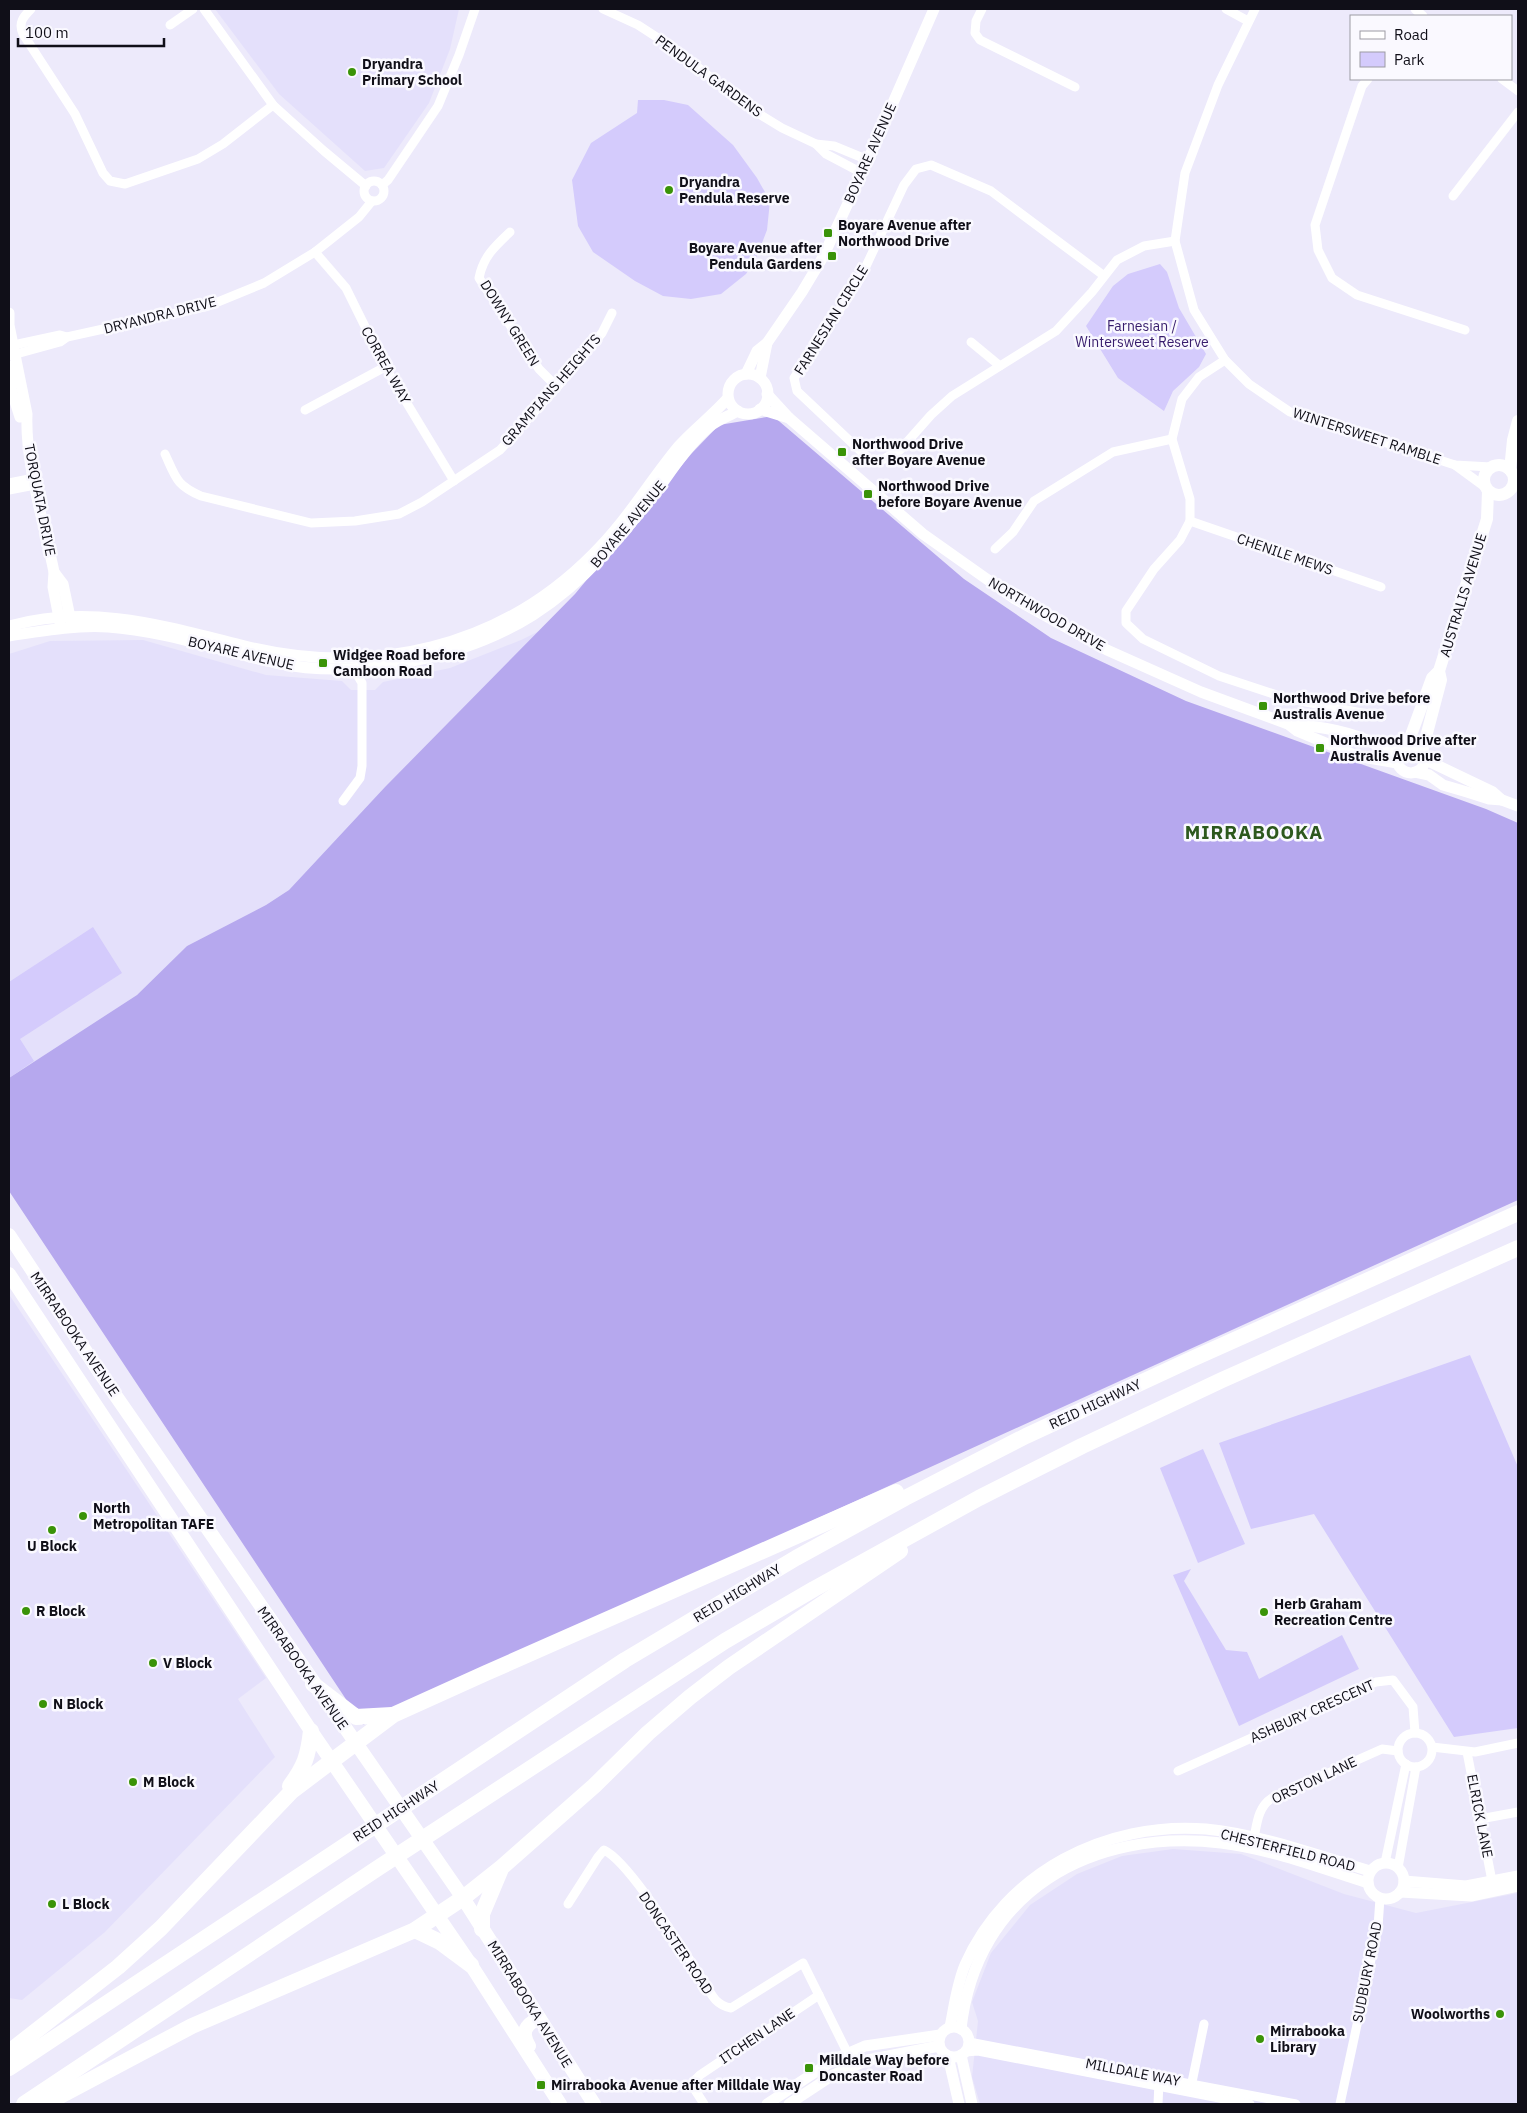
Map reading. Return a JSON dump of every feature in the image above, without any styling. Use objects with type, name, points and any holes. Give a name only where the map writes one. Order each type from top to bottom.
[{"type":"highway","name":"REID HIGHWAY","points":[[9,2068],[625,1660],[787,1563],[905,1498],[1026,1436],[1192,1359],[1518,1213]]},
{"type":"highway","points":[[24,2104],[378,1868],[725,1641],[814,1588],[979,1498],[1082,1446],[1222,1380],[1518,1248]]},
{"type":"highway","points":[[9,2052],[118,1968],[161,1928],[292,1791],[393,1715],[830,1520],[1026,1436]]},
{"type":"highway","points":[[45,2104],[192,2026],[414,1930],[438,1916],[502,1867],[594,1786],[648,1733],[690,1697],[729,1667],[979,1498]]},
{"type":"highway","points":[[313,1684],[356,1717],[393,1715]]},
{"type":"highway","points":[[274,1808],[302,1770],[308,1754],[311,1731]]},
{"type":"highway","points":[[482,1929],[482,1914],[502,1867]]},
{"type":"highway","points":[[414,1930],[440,1942],[471,1965]]},
{"type":"main road","points":[[1510,470],[1513,440],[1518,421]]},
{"type":"main road","points":[[1493,466],[1506,466],[1514,474],[1512,490],[1503,495],[1497,496],[1486,489],[1484,476],[1513,440]]},
{"type":"main road","name":"AUSTRALIS AVENUE","points":[[1486,489],[1487,518]]},
{"type":"main road","name":"AUSTRALIS AVENUE","points":[[1403,749],[1432,678],[1439,671],[1487,518],[1503,495]]},
{"type":"main road","name":"AUSTRALIS AVENUE","points":[[1423,756],[1441,680],[1439,671]]},
{"type":"main road","name":"MIRRABOOKA AVENUE","points":[[9,1235],[313,1684],[463,1898],[594,2104]]},
{"type":"main road","name":"MIRRABOOKA AVENUE","points":[[9,1274],[311,1731],[471,1965],[560,2104]]},
{"type":"main road","points":[[32,1309],[50,1297]]},
{"type":"main road","points":[[539,2018],[528,2025],[524,2034],[552,2092]]},
{"type":"street","points":[[31,9],[23,17],[20,27],[23,34],[75,114],[103,174],[110,181],[125,184],[198,159],[223,144],[273,105]]},
{"type":"street","points":[[170,25],[194,9]]},
{"type":"street","points":[[204,9],[273,105],[324,152],[366,186]]},
{"type":"street","name":"DRYANDRA DRIVE","points":[[12,350],[60,334],[67,337],[208,306],[264,283],[315,252],[359,216],[372,201],[382,198],[385,192],[382,185],[388,180],[438,106],[475,9]]},
{"type":"street","name":"PENDULA GARDENS","points":[[602,9],[638,25],[681,53],[741,103],[782,128],[816,144],[834,146],[868,160]]},
{"type":"street","name":"BOYARE AVENUE","points":[[746,374],[757,351],[767,343],[802,292],[823,257],[934,9]]},
{"type":"street","points":[[982,9],[976,21],[974,33],[980,40],[1075,87]]},
{"type":"street","points":[[1226,9],[1248,21]]},
{"type":"street","name":"WINTERSWEET RAMBLE","points":[[1255,9],[1218,85],[1185,173],[1175,240],[1194,310],[1225,360],[1249,384],[1290,412],[1455,465],[1493,466]]},
{"type":"street","points":[[1367,80],[1362,86],[1315,225],[1318,250],[1332,278],[1358,295],[1465,330]]},
{"type":"street","points":[[1503,80],[1518,91]]},
{"type":"street","points":[[1453,196],[1518,112]]},
{"type":"street","name":"PENDULA GARDENS","points":[[816,144],[826,154],[862,173]]},
{"type":"street","name":"FARNESIAN CIRCLE","points":[[1103,275],[991,191],[931,164],[916,169],[904,185],[860,279],[794,378],[797,392],[869,459],[882,460],[900,450],[931,415],[952,396],[1056,331],[1092,292],[1103,275],[1117,260],[1144,246],[1175,240]]},
{"type":"street","points":[[372,201],[365,195],[366,186],[373,181],[382,185]]},
{"type":"street","name":"DOWNY GREEN","points":[[510,232],[494,246],[482,264],[479,278],[539,369],[557,387]]},
{"type":"street","name":"CORREA WAY","points":[[315,252],[346,288],[386,368],[454,481]]},
{"type":"street","name":"TORQUATA DRIVE","points":[[9,313],[12,350],[27,414],[26,429],[54,572],[53,587],[65,622]]},
{"type":"street","name":"GRAMPIANS HEIGHTS","points":[[166,454],[176,480],[186,489],[201,496],[311,523],[355,521],[398,514],[422,502],[500,450],[557,387],[602,332],[612,313]]},
{"type":"street","points":[[971,342],[1000,366]]},
{"type":"street","name":"BOYARE AVENUE","points":[[760,378],[767,343]]},
{"type":"street","points":[[1225,360],[1199,377],[1182,399],[1172,439],[1190,499],[1190,520],[1180,540],[1154,569],[1126,611],[1126,623],[1135,634],[1219,676],[1286,698],[1382,717]]},
{"type":"street","name":"TORQUATA DRIVE","points":[[9,366],[11,389],[26,429]]},
{"type":"street","points":[[305,410],[386,368]]},
{"type":"street","points":[[746,374],[760,378],[767,388],[766,400],[760,409],[749,413],[738,411],[728,398],[728,390],[733,381],[746,374]]},
{"type":"street","name":"NORTHWOOD DRIVE","points":[[767,394],[789,418],[923,534],[1015,599],[1108,650],[1201,692],[1288,724],[1302,724],[1358,737],[1386,750],[1403,749]]},
{"type":"street","name":"BOYARE AVENUE","points":[[9,626],[65,622],[105,616],[146,622],[272,652],[343,659],[377,657],[431,647],[504,620],[540,598],[570,576],[603,544],[697,426],[709,418],[728,398]]},
{"type":"street","name":"NORTHWOOD DRIVE","points":[[760,409],[789,418]]},
{"type":"street","name":"BOYARE AVENUE","points":[[9,636],[65,622],[153,633],[278,663],[354,669],[406,663],[459,649],[511,627],[557,599],[604,557],[690,447],[710,425],[738,411]]},
{"type":"street","points":[[995,549],[1013,532],[1034,501],[1113,452],[1172,439]]},
{"type":"street","name":"WINTERSWEET RAMBLE","points":[[1455,465],[1486,489]]},
{"type":"street","points":[[9,483],[35,481]]},
{"type":"street","points":[[9,490],[35,481]]},
{"type":"street","name":"CHENILE MEWS","points":[[1190,520],[1381,588]]},
{"type":"street","points":[[362,683],[373,667]]},
{"type":"street","points":[[343,801],[360,778],[362,766],[362,683],[354,669]]},
{"type":"street","name":"NORTHWOOD DRIVE","points":[[1288,724],[1296,731],[1357,756],[1398,763]]},
{"type":"street","points":[[1502,800],[1494,792],[1423,756],[1415,746],[1403,749],[1398,763],[1402,770],[1429,775],[1443,785],[1518,806]]},
{"type":"street","points":[[1415,772],[1422,767],[1423,756]]},
{"type":"street","name":"ASHBURY CRESCENT","points":[[1178,1771],[1376,1682],[1393,1680],[1413,1707],[1415,1733]]},
{"type":"street","points":[[1432,1747],[1428,1760],[1416,1767],[1406,1764],[1398,1751],[1402,1740],[1407,1735],[1415,1733],[1425,1736],[1432,1747],[1467,1752],[1518,1743]]},
{"type":"street","name":"ORSTON LANE","points":[[1254,1838],[1260,1812],[1264,1804],[1272,1798],[1382,1749],[1398,1751]]},
{"type":"street","name":"ELRICK LANE","points":[[1467,1752],[1492,1881]]},
{"type":"street","points":[[1385,1863],[1406,1764]]},
{"type":"street","points":[[1398,1868],[1416,1767]]},
{"type":"street","points":[[1480,1819],[1518,1812]]},
{"type":"street","name":"CHESTERFIELD ROAD","points":[[1097,1850],[1111,1839],[1166,1828],[1206,1829],[1254,1838],[1324,1863],[1368,1883]]},
{"type":"street","name":"CHESTERFIELD ROAD","points":[[955,2028],[956,1994],[964,1967],[976,1954],[991,1920],[1021,1887],[1052,1865],[1097,1850],[1162,1842],[1202,1842],[1250,1848],[1370,1871]]},
{"type":"street","name":"DONCASTER ROAD","points":[[568,1904],[586,1873],[604,1850],[611,1854],[639,1887],[705,1983],[713,1999],[723,2006],[731,2008],[803,1963],[848,2054]]},
{"type":"street","points":[[1402,1887],[1402,1873],[1398,1868],[1385,1863],[1374,1867],[1370,1871],[1368,1883],[1370,1891],[1380,1898],[1390,1898],[1402,1887],[1466,1886],[1518,1876]]},
{"type":"street","points":[[1402,1887],[1471,1896],[1518,1886]]},
{"type":"street","name":"SUDBURY ROAD","points":[[1340,2104],[1378,1927],[1380,1898]]},
{"type":"street","name":"ITCHEN LANE","points":[[704,2104],[695,2090],[694,2081],[700,2075],[819,1995]]},
{"type":"street","points":[[1191,2088],[1204,2024]]},
{"type":"street","points":[[789,2104],[833,2074],[868,2060],[940,2041],[955,2028],[965,2032],[965,2050],[972,2104]]},
{"type":"street","points":[[767,2104],[836,2059],[866,2046],[940,2041]]},
{"type":"street","points":[[940,2041],[948,2056],[959,2104]]},
{"type":"street","points":[[948,2056],[965,2050]]},
{"type":"street","name":"MILLDALE WAY","points":[[965,2050],[1296,2104]]},
{"type":"street","points":[[1158,2104],[1159,2082]]},
{"type":"street","name":"MILLDALE WAY","points":[[1191,2088],[1250,2104]]},
{"type":"shaded area","name":"Dryandra Primary School","points":[[215,9],[459,9],[450,49],[429,103],[384,168],[365,171],[279,94]]},
{"type":"shaded area","points":[[773,416],[964,579],[1051,638],[1186,701],[1486,809],[1518,823],[1518,1200],[363,1725],[9,1191],[9,1078],[137,995],[187,946],[266,905],[289,890],[385,787],[575,594],[692,453],[719,425]]},
{"type":"shaded area","points":[[539,631],[385,787],[289,890],[266,905],[187,946],[137,995],[9,1078],[9,654],[50,641],[143,640],[266,675],[342,681],[351,690],[375,690],[383,682],[450,668]]},
{"type":"shaded area","name":"North Metropolitan TAFE","points":[[10,1296],[266,1678],[238,1699],[275,1757],[105,1932],[22,2000],[9,1998]]},
{"type":"shaded area","points":[[1173,1849],[1241,1854],[1344,1894],[1416,1913],[1518,1893],[1518,2104],[980,2104],[972,2077],[978,2021],[972,2002],[991,1953],[1030,1905],[1077,1874],[1122,1856]]},
{"type":"green space","name":"Dryandra Pendula Reserve","points":[[638,100],[664,100],[688,105],[733,145],[757,178],[770,201],[767,230],[757,256],[746,274],[721,294],[691,299],[663,296],[635,281],[593,252],[578,226],[572,180],[591,143],[637,113]]},
{"type":"green space","name":"Farnesian / Wintersweet Reserve","points":[[1160,264],[1167,272],[1179,308],[1206,354],[1199,367],[1173,391],[1164,411],[1118,378],[1086,326],[1113,286],[1128,274]]},
{"type":"green space","points":[[93,927],[122,973],[20,1039],[34,1061],[9,1078],[9,982]]},
{"type":"green space","points":[[1470,1355],[1518,1467],[1518,1728],[1454,1737],[1314,1514],[1251,1529],[1219,1443]]},
{"type":"green space","points":[[1203,1449],[1245,1544],[1198,1563],[1160,1468]]},
{"type":"green space","points":[[1191,1569],[1184,1581],[1226,1650],[1247,1652],[1259,1679],[1342,1635],[1359,1669],[1239,1726],[1173,1575]]},
{"type":"place","name":"Dryandra Primary School","points":[[352,72]]},
{"type":"place","name":"Dryandra Pendula Reserve","points":[[669,190]]},
{"type":"place","name":"Boyare Avenue after Northwood Drive","points":[[828,233]]},
{"type":"place","name":"Boyare Avenue after Pendula Gardens","points":[[832,256]]},
{"type":"place","name":"Northwood Drive after Boyare Avenue","points":[[842,452]]},
{"type":"place","name":"Northwood Drive before Boyare Avenue","points":[[868,494]]},
{"type":"place","name":"Widgee Road before Camboon Road","points":[[323,663]]},
{"type":"place","name":"Northwood Drive before Australis Avenue","points":[[1263,706]]},
{"type":"place","name":"Northwood Drive after Australis Avenue","points":[[1320,748]]},
{"type":"place","name":"North Metropolitan TAFE","points":[[83,1516]]},
{"type":"place","name":"U Block","points":[[52,1530]]},
{"type":"place","name":"R Block","points":[[26,1611]]},
{"type":"place","name":"Herb Graham Recreation Centre","points":[[1264,1612]]},
{"type":"place","name":"V Block","points":[[153,1663]]},
{"type":"place","name":"N Block","points":[[43,1704]]},
{"type":"place","name":"M Block","points":[[133,1782]]},
{"type":"place","name":"L Block","points":[[52,1904]]},
{"type":"place","name":"Woolworths","points":[[1500,2014]]},
{"type":"place","name":"Mirrabooka Library","points":[[1260,2039]]},
{"type":"place","name":"Milldale Way before Doncaster Road","points":[[809,2068]]},
{"type":"place","name":"Mirrabooka Avenue after Milldale Way","points":[[541,2085]]},
{"type":"district","name":"MIRRABOOKA","points":[[1254,832]]}]
